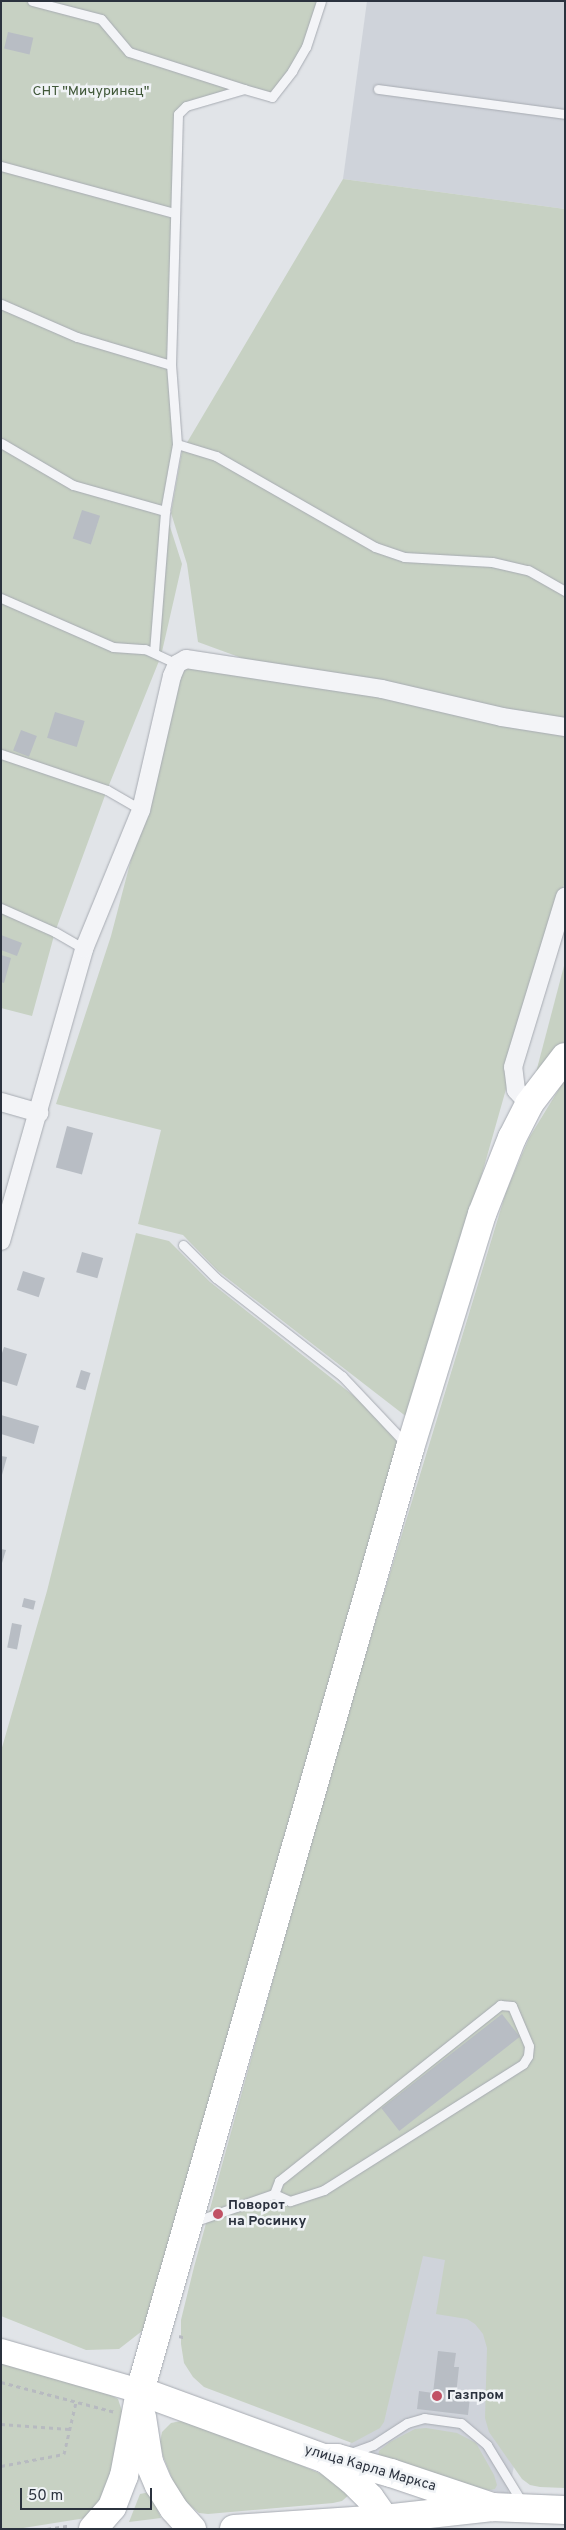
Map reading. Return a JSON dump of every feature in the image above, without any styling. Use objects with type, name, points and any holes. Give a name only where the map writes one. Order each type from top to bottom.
[{"type":"main road","points":[[85,2526],[112,2507],[124,2476],[140,2391],[410,1448],[482,1214],[512,1138],[529,1104],[565,1057]]},
{"type":"main road","name":"улица Карла Маркса","points":[[1,2351],[140,2391],[330,2458],[492,2507]]},
{"type":"main road","points":[[140,2391],[143,2432],[149,2462],[159,2485],[174,2509],[192,2529]]},
{"type":"main road","points":[[330,2458],[370,2498],[388,2524]]},
{"type":"main road","points":[[492,2507],[565,2510]]},
{"type":"main road","name":"улица Карла Маркса","points":[[234,2529],[388,2524],[492,2507]]},
{"type":"street","points":[[1,1241],[84,949],[141,810],[172,676],[177,664],[186,659],[382,690],[502,717],[565,727]]},
{"type":"street","points":[[529,1104],[516,1090],[514,1067],[565,898]]},
{"type":"street","points":[[1,1102],[38,1113]]},
{"type":"lane","points":[[32,1],[101,19],[129,52],[272,97],[292,71],[306,47],[320,1]]},
{"type":"lane","points":[[154,652],[164,511],[177,444],[171,365],[178,114],[186,106],[244,89]]},
{"type":"lane","points":[[378,89],[565,114]]},
{"type":"lane","points":[[1,166],[174,213]]},
{"type":"lane","points":[[1,304],[77,337],[171,365]]},
{"type":"lane","points":[[1,443],[73,485],[164,511]]},
{"type":"lane","points":[[177,444],[216,456],[375,547],[404,557],[492,562],[528,570],[565,591]]},
{"type":"lane","points":[[1,598],[113,647],[145,648],[177,664]]},
{"type":"lane","points":[[1,754],[108,790],[141,810]]},
{"type":"lane","points":[[1,908],[56,932],[84,949]]},
{"type":"lane","points":[[183,1245],[216,1278],[342,1376],[410,1448]]},
{"type":"lane","points":[[188,2224],[274,2194],[290,2201],[324,2190],[523,2064],[528,2056],[529,2046],[512,2006],[500,2004],[279,2181],[274,2194]]},
{"type":"lane","points":[[330,2458],[373,2445],[407,2423],[424,2418],[461,2423],[487,2445],[525,2508]]},
{"type":"path","points":[[1,2382],[119,2414]]},
{"type":"path","points":[[1,2466],[64,2454],[76,2402]]},
{"type":"path","points":[[1,2424],[69,2429]]},
{"type":"path","points":[[47,2529],[85,2526]]},
{"type":"shaded area","points":[[367,1],[565,1],[565,209],[343,179]]},
{"type":"shaded area","points":[[403,2240],[555,2276],[508,2494],[434,2480],[347,2456]]},
{"type":"green space","name":"СНТ \"Мичуринец\"","points":[[1,1],[321,1],[306,47],[272,97],[244,89],[186,106],[178,114],[171,365],[177,444],[165,511],[182,564],[161,656],[107,790],[55,932],[32,1016],[1,1008]]},
{"type":"green space","points":[[343,179],[565,209],[565,721],[258,664],[198,642],[187,564],[171,513],[182,451]]},
{"type":"green space","points":[[190,664],[381,696],[565,734],[565,881],[412,1421],[218,1271],[183,1235],[138,1224],[161,1130],[56,1104],[111,936],[171,707],[183,671]]},
{"type":"green space","points":[[565,962],[565,1042],[534,1080]]},
{"type":"green space","points":[[565,1079],[565,2488],[530,2485],[522,2479],[489,2432],[485,2418],[487,2348],[483,2334],[475,2324],[467,2319],[436,2314],[445,2260],[423,2256],[384,2422],[380,2428],[352,2443],[204,2387],[193,2377],[184,2363],[181,2344],[181,2320],[333,1761],[506,1192],[529,1138]]},
{"type":"green space","points":[[136,1233],[169,1241],[210,1282],[402,1434],[151,2324],[119,2349],[86,2350],[1,2316],[1,1751],[47,1591]]},
{"type":"green space","points":[[1,2354],[100,2389],[118,2399],[125,2420],[107,2490],[92,2517],[17,2529],[1,2529]]},
{"type":"green space","points":[[181,2421],[218,2429],[335,2480],[350,2494],[342,2501],[333,2503],[208,2514],[199,2513],[187,2503],[175,2486],[163,2456],[160,2442],[162,2432],[171,2423]]},
{"type":"green space","points":[[426,2428],[457,2433],[476,2443],[494,2475],[497,2485],[495,2489],[489,2490],[449,2482],[378,2458],[379,2451],[390,2442],[415,2429]]},
{"type":"green space","points":[[150,2492],[161,2518],[129,2522],[140,2494]]},
{"type":"building","points":[[8,32],[33,38],[30,54],[4,49]]},
{"type":"building","points":[[82,510],[100,516],[91,544],[73,539]]},
{"type":"building","points":[[55,712],[85,721],[77,747],[47,738]]},
{"type":"building","points":[[21,730],[37,736],[29,757],[13,751]]},
{"type":"building","points":[[1,935],[22,943],[17,956],[1,950]]},
{"type":"building","points":[[1,955],[11,958],[4,983],[1,982]]},
{"type":"building","points":[[67,1126],[93,1133],[82,1175],[56,1168]]},
{"type":"building","points":[[82,1252],[103,1258],[97,1278],[76,1272]]},
{"type":"building","points":[[23,1271],[45,1278],[39,1297],[17,1290]]},
{"type":"building","points":[[4,1347],[27,1354],[17,1386],[1,1381],[1,1356]]},
{"type":"building","points":[[81,1370],[91,1373],[85,1390],[76,1387]]},
{"type":"building","points":[[1,1415],[39,1426],[34,1444],[1,1434]]},
{"type":"building","points":[[1,1456],[7,1457],[2,1475],[1,1475]]},
{"type":"building","points":[[1,1549],[6,1550],[2,1563],[1,1563]]},
{"type":"building","points":[[24,1598],[36,1601],[33,1610],[22,1607]]},
{"type":"building","points":[[12,1623],[22,1625],[17,1649],[7,1648]]},
{"type":"building","points":[[502,2014],[520,2037],[399,2131],[381,2108]]},
{"type":"building","points":[[438,2351],[456,2353],[454,2367],[459,2367],[456,2395],[470,2397],[468,2415],[417,2409],[419,2391],[433,2393]]},
{"type":"place","name":"Поворот на Росинку","points":[[218,2214]]},
{"type":"place","name":"Газпром","points":[[437,2396]]}]
